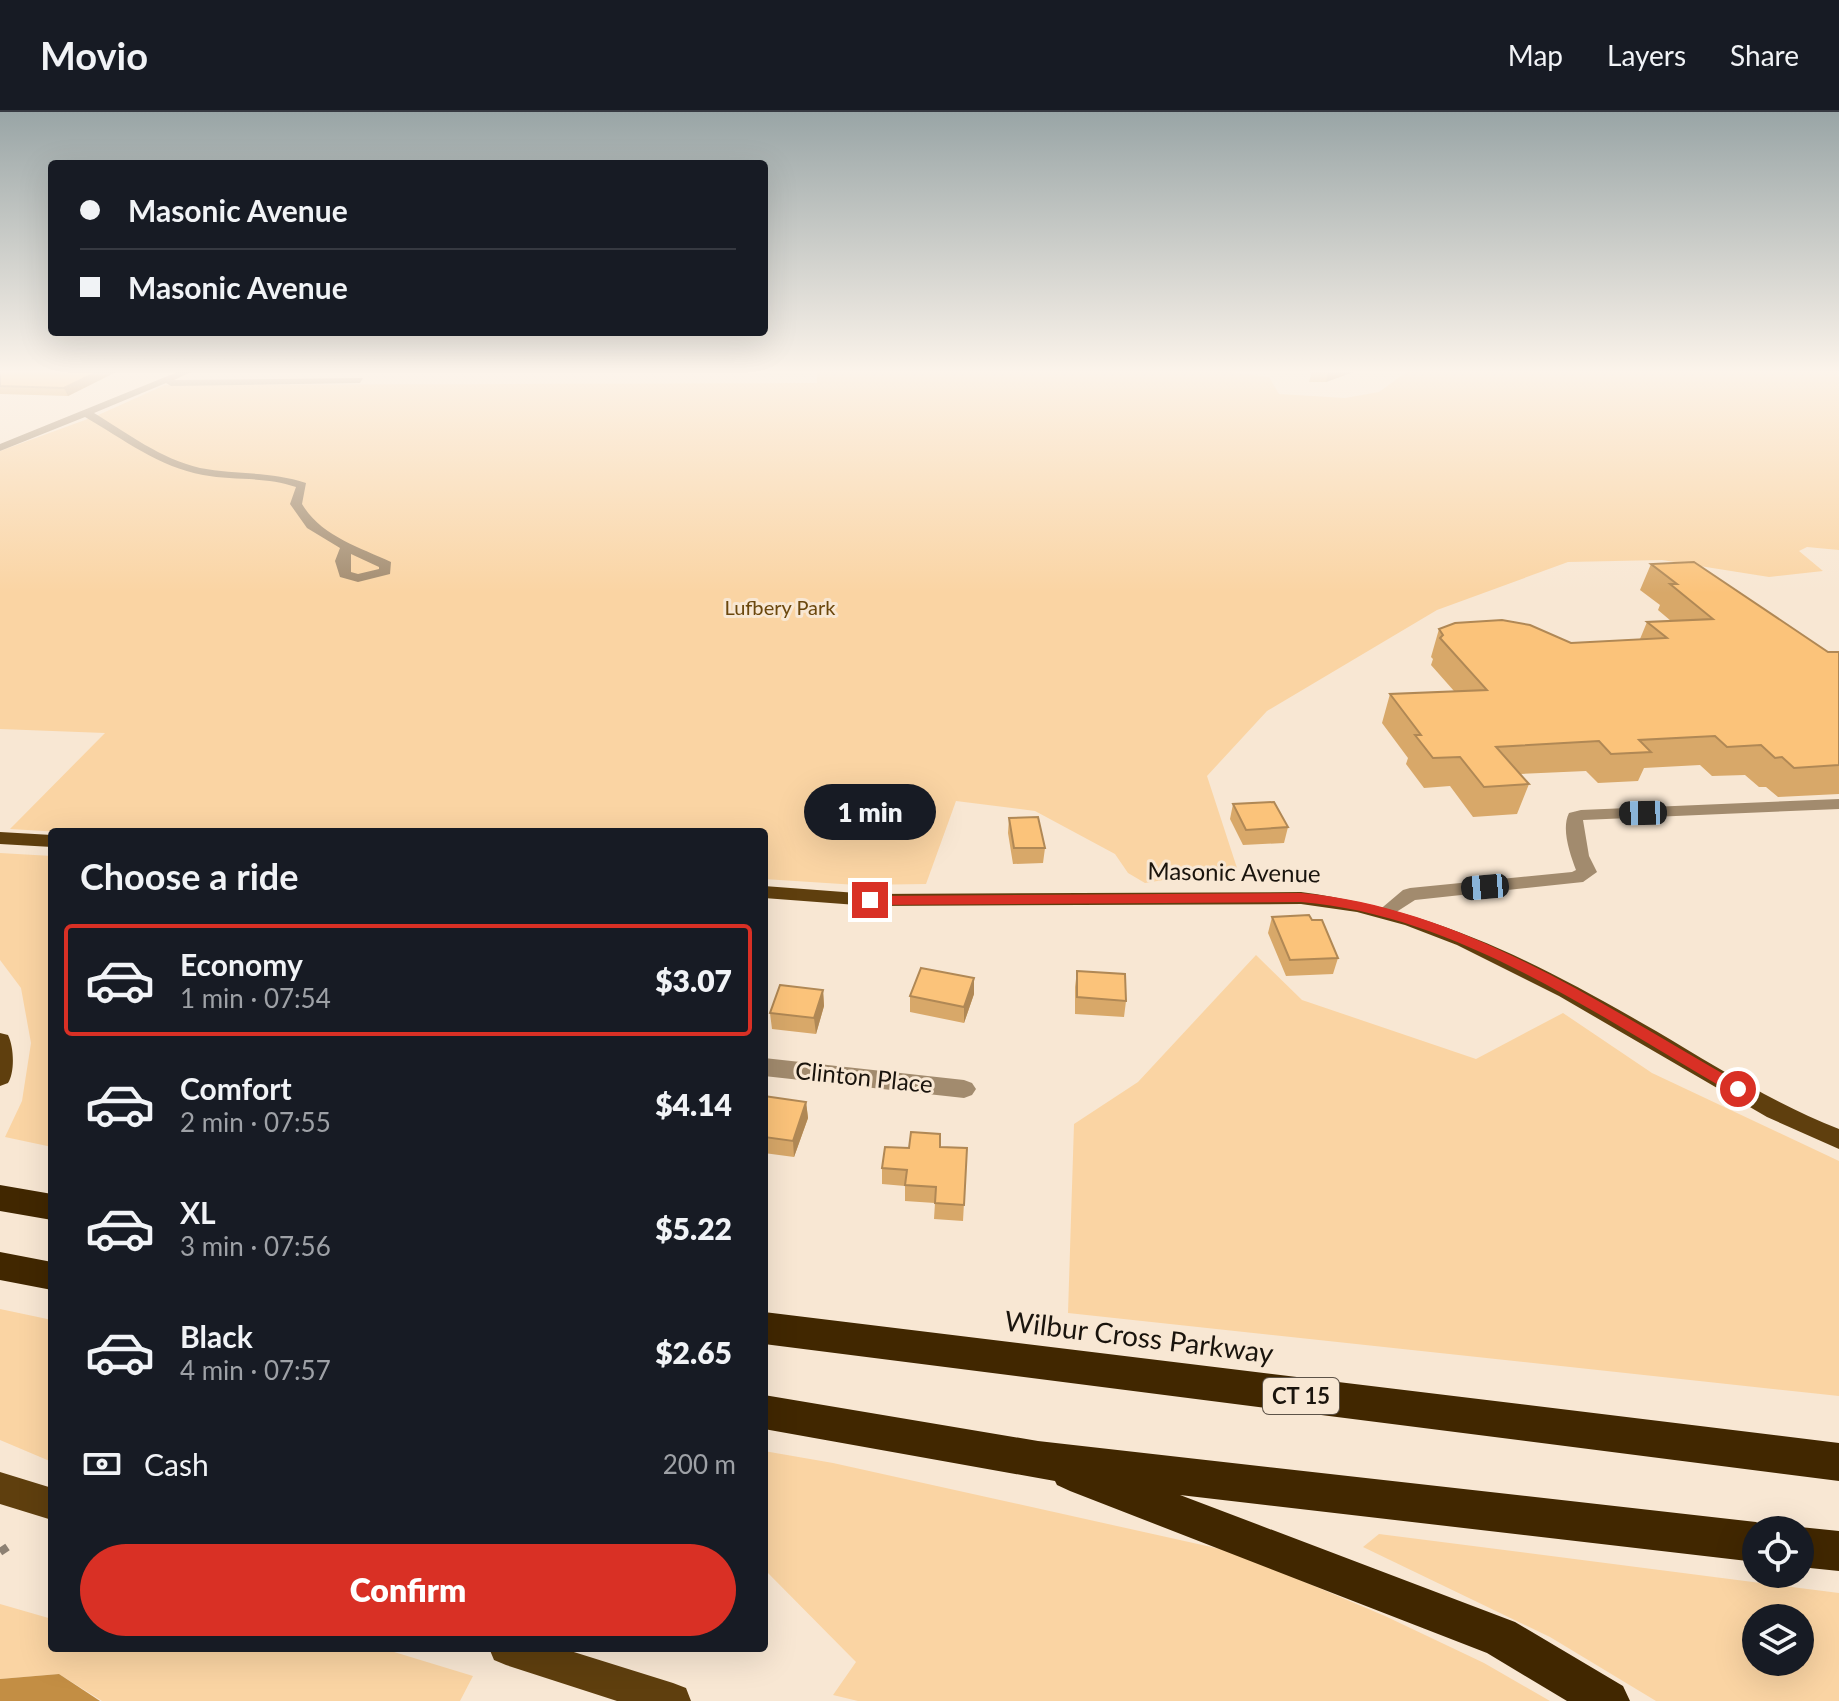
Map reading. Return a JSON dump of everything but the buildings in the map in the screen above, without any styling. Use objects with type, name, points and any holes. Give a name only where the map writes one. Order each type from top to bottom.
[{"type":"highway","points":[[0,1198],[48,1206]]},
{"type":"highway","points":[[0,1266],[48,1275]]},
{"type":"highway","name":"Wilbur Cross Parkway","points":[[768,1328],[1839,1462]]},
{"type":"highway","points":[[768,1413],[1038,1460],[1742,1540]]},
{"type":"highway","points":[[1038,1460],[1500,1637],[1608,1701]]},
{"type":"highway","points":[[1814,1548],[1839,1551]]},
{"type":"main road","points":[[0,838],[48,841]]},
{"type":"main road","name":"Masonic Avenue","points":[[768,892],[870,900],[1301,898],[1342,901],[1387,912],[1462,938],[1524,968],[1765,1104],[1839,1139]]},
{"type":"main road","points":[[0,1041],[0,1077]]},
{"type":"main road","points":[[0,1488],[48,1503]]},
{"type":"main road","points":[[519,1652],[673,1701]]},
{"type":"street","points":[[143,445],[175,463],[202,472],[283,478],[302,485],[296,504],[301,515],[346,548]]},
{"type":"street","points":[[1387,912],[1410,894],[1576,878],[1587,872],[1580,856],[1574,821],[1581,815],[1737,811],[1839,804]]},
{"type":"street","name":"Clinton Place","points":[[768,1067],[964,1089]]},
{"type":"path","points":[[0,1552],[12,1544]]},
{"type":"green space","name":"Lufbery Park","points":[[16,445],[1839,445],[1839,550],[1807,547],[1799,551],[1823,571],[1769,577],[1662,560],[1568,562],[1437,610],[1267,711],[1207,776],[1237,868],[1145,883],[1128,873],[1115,854],[1035,811],[956,801],[926,884],[857,885],[768,879],[768,828],[10,829],[105,733],[0,729],[0,451]]},
{"type":"green space","points":[[0,853],[48,856],[48,1146],[5,1137],[22,1101],[31,1043],[21,988],[0,960]]},
{"type":"green space","points":[[1256,955],[1302,1000],[1476,1059],[1563,1013],[1652,1073],[1839,1161],[1839,1396],[1068,1313],[1074,1124],[1138,1082]]},
{"type":"green space","points":[[0,1309],[48,1319],[48,1460],[0,1440]]},
{"type":"green space","points":[[768,1452],[833,1463],[1234,1552],[1385,1616],[1484,1663],[1550,1701],[858,1701],[833,1695],[856,1662],[768,1573]]},
{"type":"green space","points":[[1379,1534],[1742,1581],[1742,1588],[1800,1588],[1839,1593],[1839,1701],[1656,1701],[1550,1637],[1363,1547]]},
{"type":"green space","points":[[0,1604],[48,1618],[48,1652],[394,1652],[473,1676],[460,1701],[102,1701],[59,1674],[0,1679]]},
{"type":"shaded area","points":[[59,1674],[100,1701],[0,1701],[0,1679]]},
{"type":"route","points":[[870,900],[1301,898],[1342,901],[1417,921],[1462,938],[1524,968],[1738,1089]]}]
